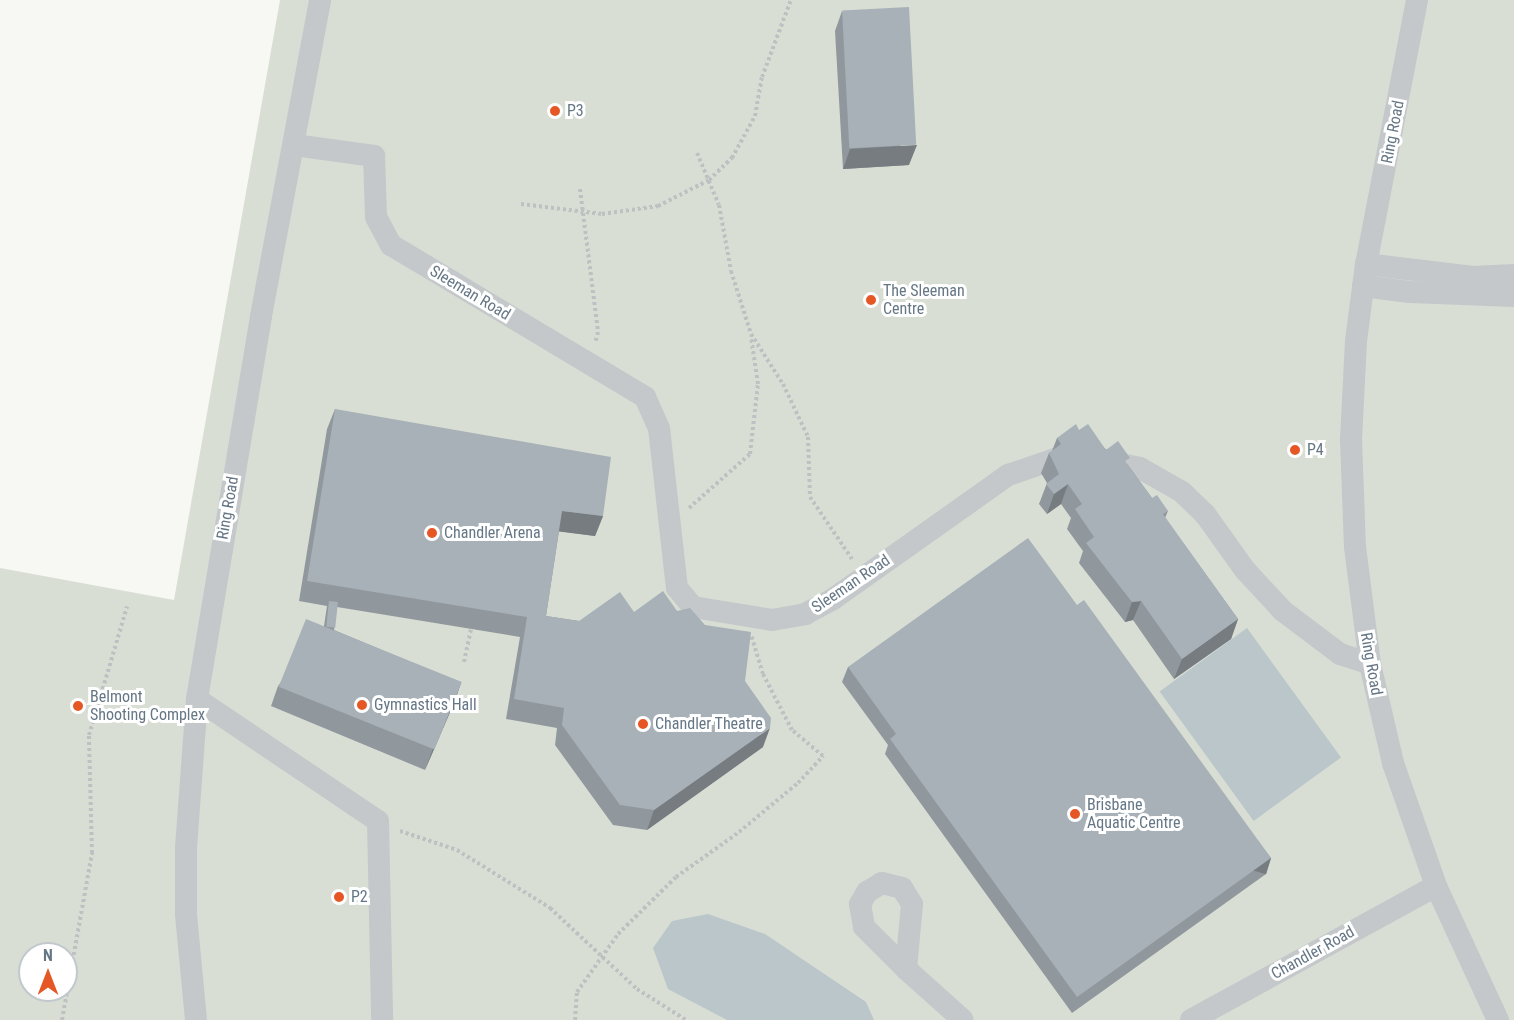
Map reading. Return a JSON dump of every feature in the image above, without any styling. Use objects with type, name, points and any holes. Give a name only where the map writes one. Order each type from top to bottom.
[{"type":"lane","name":"Ring Road","points":[[195,1020],[187,924],[186,848],[198,699],[259,327],[320,0]]},
{"type":"lane","name":"Ring Road","points":[[1417,0],[1363,286],[1353,381],[1352,490],[1370,664],[1393,763],[1436,886],[1498,1020]]},
{"type":"lane","name":"Sleeman Road","points":[[294,145],[374,156],[376,217],[391,245],[645,397],[659,428],[675,577],[684,602],[701,610],[753,619],[772,620],[804,614],[865,577],[990,486],[1026,466],[1076,458],[1124,463],[1155,474],[1189,497],[1256,584],[1283,611],[1340,654],[1370,664]]},
{"type":"lane","points":[[1366,264],[1438,274],[1514,275]]},
{"type":"lane","points":[[1363,286],[1410,292],[1514,296]]},
{"type":"lane","points":[[198,699],[378,821],[382,1020]]},
{"type":"lane","name":"Chandler Road","points":[[1191,1020],[1436,886]]},
{"type":"lane","points":[[906,969],[963,1020]]},
{"type":"path","points":[[521,204],[582,213],[658,206],[709,180],[732,158],[755,116],[762,77],[792,0]]},
{"type":"path","points":[[670,518],[693,506],[750,454],[758,384],[751,334],[709,180],[697,153]]},
{"type":"path","points":[[580,189],[598,332],[594,350]]},
{"type":"path","points":[[751,334],[783,384],[808,437],[810,497],[865,577]]},
{"type":"path","points":[[62,1020],[92,853],[89,735],[127,607]]},
{"type":"path","points":[[575,1020],[577,992],[618,934],[675,877],[739,832],[798,783],[824,756],[792,730],[763,674],[752,638],[753,619]]},
{"type":"path","points":[[464,662],[471,629]]},
{"type":"path","points":[[378,832],[404,831],[457,850],[550,908],[637,989],[686,1020]]},
{"type":"shaded area","name":"The Sleeman Centre","points":[[280,0],[1514,0],[1514,1020],[0,1020],[0,568],[174,600]]},
{"type":"shaded area","points":[[1247,628],[1341,757],[1254,821],[1160,691]]},
{"type":"shaded area","points":[[708,914],[765,934],[866,1002],[874,1020],[727,1020],[668,989],[653,948],[672,921]]},
{"type":"building","points":[[909,7],[916,145],[849,148],[842,11]]},
{"type":"building","points":[[335,409],[611,457],[603,516],[562,511],[546,616],[579,621],[620,592],[634,612],[663,591],[677,611],[690,608],[705,625],[751,632],[745,681],[771,718],[770,728],[654,810],[620,805],[562,725],[564,708],[514,699],[527,617],[307,581]]},
{"type":"building","points":[[1076,424],[1079,430],[1088,424],[1106,450],[1118,441],[1130,458],[1125,461],[1152,498],[1157,495],[1168,511],[1163,514],[1238,619],[1182,659],[1141,601],[1132,602],[1086,543],[1094,537],[1075,509],[1082,504],[1068,484],[1054,494],[1046,484],[1059,474],[1049,453],[1061,444],[1057,438]]},
{"type":"building","name":"Brisbane Aquatic Centre","points":[[1028,538],[1077,605],[1084,600],[1271,858],[1077,997],[890,739],[896,734],[848,667]]},
{"type":"building","points":[[329,601],[338,602],[335,628],[326,627]]},
{"type":"building","name":"Gymnastics Hall","points":[[306,619],[462,682],[434,750],[279,687]]},
{"type":"place","name":"P3","points":[[555,111]]},
{"type":"place","name":"The Sleeman Centre","points":[[871,300]]},
{"type":"place","name":"P4","points":[[1295,450]]},
{"type":"place","name":"Chandler Arena","points":[[432,533]]},
{"type":"place","name":"Gymnastics Hall","points":[[362,705]]},
{"type":"place","name":"Belmont Shooting Complex","points":[[78,706]]},
{"type":"place","name":"Chandler Theatre","points":[[643,724]]},
{"type":"place","name":"Brisbane Aquatic Centre","points":[[1075,814]]},
{"type":"place","name":"P2","points":[[339,897]]}]
